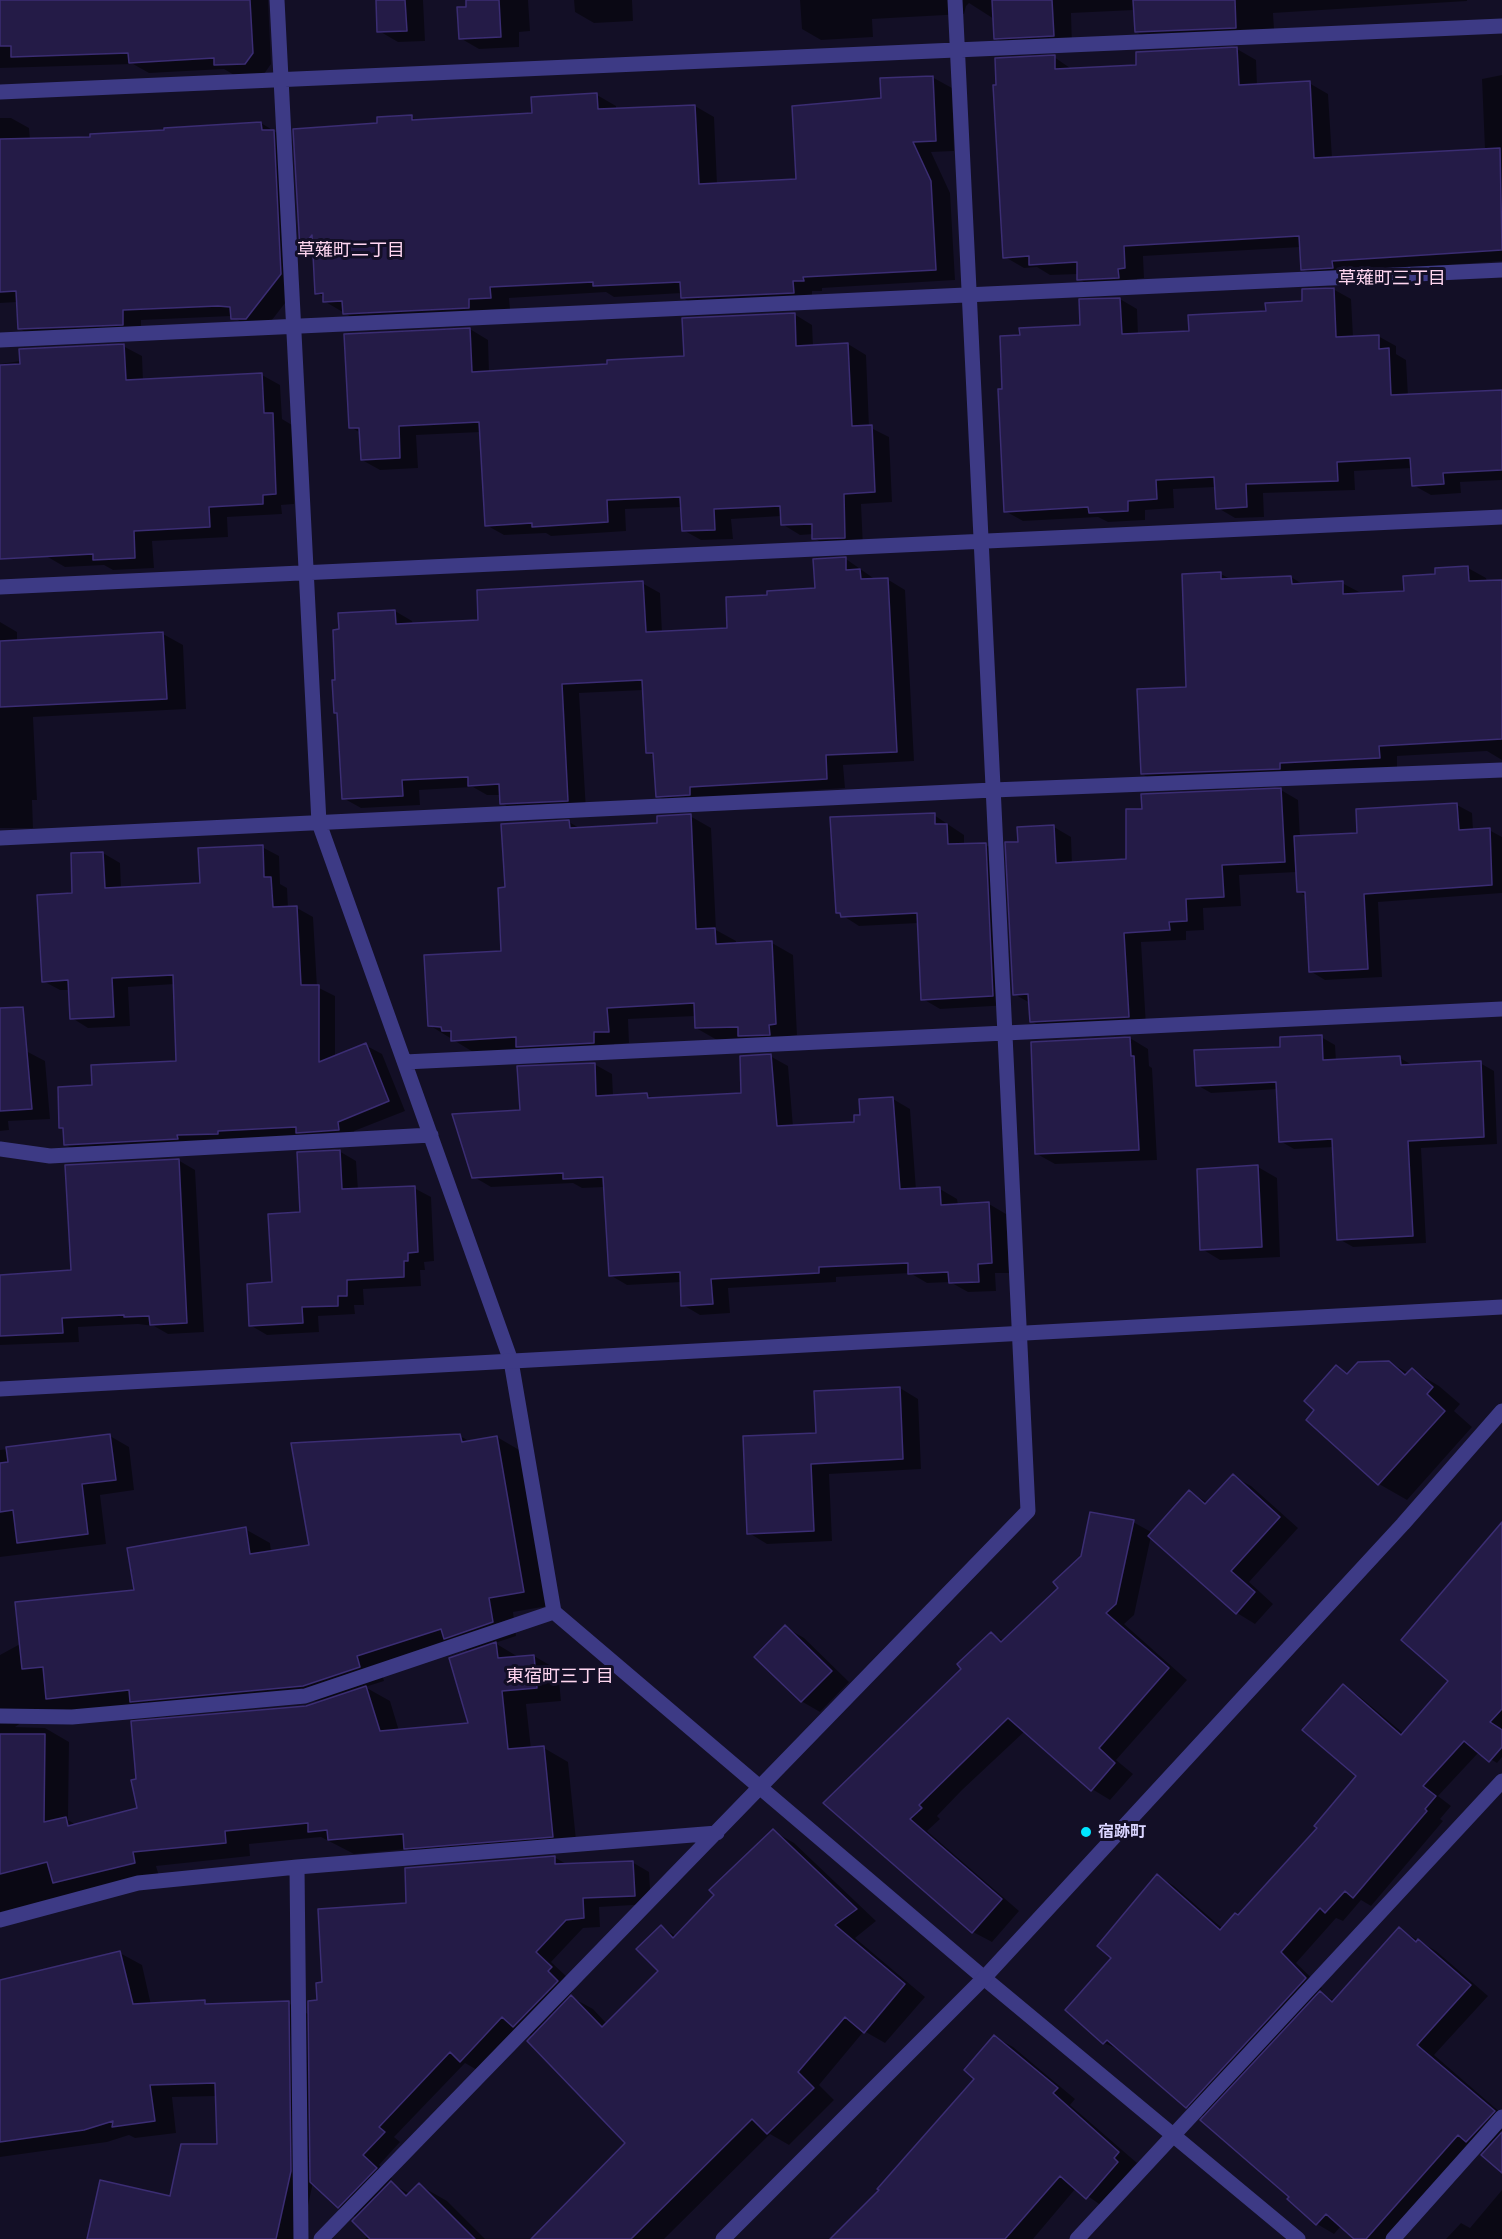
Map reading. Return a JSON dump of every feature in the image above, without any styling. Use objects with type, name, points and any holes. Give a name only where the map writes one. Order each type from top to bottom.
[{"type":"street","points":[[277,0],[320,823],[512,1361],[554,1612],[984,1978],[1298,2239]]},
{"type":"street","points":[[321,2239],[762,1788],[1028,1511],[955,0]]},
{"type":"street","points":[[0,92],[1502,26]]},
{"type":"street","points":[[0,340],[969,293],[1502,270]]},
{"type":"street","points":[[0,586],[1502,518]]},
{"type":"street","points":[[0,837],[993,790],[1502,770]]},
{"type":"street","points":[[405,1062],[1502,1009]]},
{"type":"street","points":[[0,1149],[50,1156],[431,1135]]},
{"type":"street","points":[[0,1389],[1502,1307]]},
{"type":"street","points":[[723,2239],[984,1978],[1403,1524],[1502,1411]]},
{"type":"street","points":[[0,1716],[72,1717],[304,1696],[554,1612]]},
{"type":"street","points":[[1077,2239],[1502,1781]]},
{"type":"street","points":[[0,1920],[138,1883],[297,1867],[717,1833]]},
{"type":"street","points":[[297,1867],[301,2239]]},
{"type":"street","points":[[1393,2239],[1502,2117]]},
{"type":"building","points":[[0,0],[250,0],[253,53],[245,64],[214,65],[214,58],[129,63],[128,53],[11,57],[11,46],[0,46]]},
{"type":"building","points":[[376,0],[405,0],[407,31],[377,32]]},
{"type":"building","points":[[466,0],[499,0],[501,37],[459,39],[457,7],[466,7]]},
{"type":"building","points":[[992,0],[1052,0],[1054,36],[994,39]]},
{"type":"building","points":[[1133,0],[1235,0],[1236,28],[1135,32]]},
{"type":"building","points":[[1237,47],[1239,85],[1310,81],[1314,158],[1500,148],[1502,250],[1332,261],[1333,268],[1301,270],[1299,236],[1124,246],[1125,268],[1118,269],[1119,278],[1077,280],[1077,262],[1029,265],[1029,256],[1003,258],[993,85],[996,85],[995,58],[1055,55],[1055,69],[1136,65],[1136,52]]},
{"type":"building","points":[[933,76],[936,141],[913,142],[931,181],[936,270],[803,277],[804,281],[793,281],[794,293],[681,298],[680,282],[593,286],[593,282],[490,287],[491,298],[469,299],[469,308],[343,314],[342,301],[323,302],[323,293],[315,294],[312,235],[300,250],[293,129],[377,123],[377,117],[412,115],[412,120],[532,113],[531,97],[597,93],[598,109],[695,105],[699,184],[796,179],[792,106],[881,98],[880,78]]},
{"type":"building","points":[[261,122],[262,130],[274,130],[281,274],[246,319],[231,319],[230,307],[218,306],[123,310],[123,325],[18,329],[16,291],[0,292],[0,139],[90,137],[90,134]]},
{"type":"building","points":[[1334,288],[1336,337],[1379,335],[1379,349],[1389,348],[1391,395],[1502,390],[1502,470],[1443,473],[1444,484],[1412,486],[1410,458],[1337,462],[1338,481],[1246,484],[1247,507],[1216,509],[1214,477],[1156,480],[1157,499],[1128,501],[1128,511],[1089,513],[1088,507],[1004,512],[998,389],[1002,389],[1000,336],[1020,335],[1019,328],[1080,325],[1079,299],[1120,298],[1122,334],[1189,331],[1188,315],[1266,311],[1265,303],[1302,301],[1302,289]]},
{"type":"building","points":[[795,313],[796,346],[848,343],[852,426],[872,425],[875,492],[844,494],[845,538],[812,539],[812,524],[781,525],[780,506],[714,509],[715,530],[682,531],[680,497],[607,500],[608,522],[532,527],[532,523],[485,526],[479,422],[399,426],[400,458],[361,460],[359,428],[349,428],[344,334],[470,328],[472,372],[607,364],[607,360],[684,356],[682,318]]},
{"type":"building","points":[[124,344],[126,380],[262,373],[264,413],[273,413],[276,494],[263,495],[263,504],[209,507],[210,527],[134,531],[135,558],[93,560],[93,554],[0,559],[0,365],[20,364],[19,349]]},
{"type":"building","points":[[846,557],[846,570],[860,569],[861,579],[888,578],[897,752],[826,755],[827,779],[690,787],[690,795],[656,797],[653,753],[646,753],[642,680],[562,684],[568,801],[500,804],[499,784],[468,786],[468,777],[402,780],[403,796],[342,799],[337,713],[334,713],[332,680],[335,680],[333,630],[339,629],[338,613],[395,610],[396,624],[478,620],[477,590],[643,581],[646,632],[727,628],[726,597],[767,595],[767,591],[815,588],[813,559]]},
{"type":"building","points":[[1468,566],[1469,581],[1502,580],[1502,739],[1379,746],[1380,758],[1280,763],[1280,769],[1141,774],[1137,689],[1186,687],[1182,574],[1221,572],[1221,579],[1291,576],[1292,584],[1343,581],[1343,594],[1404,591],[1403,576],[1435,574],[1435,568]]},
{"type":"building","points":[[163,632],[167,699],[0,707],[0,641]]},
{"type":"building","points":[[1281,788],[1285,862],[1222,865],[1224,897],[1186,899],[1187,921],[1169,922],[1170,930],[1124,933],[1129,1017],[1030,1022],[1028,994],[1013,995],[1005,842],[1018,842],[1017,827],[1054,825],[1056,863],[1126,859],[1126,809],[1142,809],[1141,794]]},
{"type":"building","points":[[1457,803],[1459,830],[1490,828],[1492,885],[1364,894],[1368,969],[1309,972],[1305,892],[1297,892],[1294,836],[1357,833],[1356,809]]},
{"type":"building","points":[[935,813],[935,824],[947,824],[948,844],[986,843],[993,996],[921,1000],[917,913],[841,917],[840,913],[836,913],[830,817]]},
{"type":"building","points":[[691,814],[696,929],[715,928],[716,944],[772,941],[776,1024],[769,1025],[770,1035],[738,1036],[738,1027],[695,1028],[694,1003],[607,1008],[609,1032],[594,1032],[594,1043],[516,1047],[516,1037],[451,1041],[451,1031],[442,1031],[441,1027],[428,1026],[424,955],[501,951],[498,888],[505,887],[501,824],[569,820],[570,828],[657,823],[657,816]]},
{"type":"building","points":[[263,845],[264,877],[271,877],[273,907],[297,906],[301,985],[319,985],[319,1062],[366,1043],[389,1101],[338,1122],[339,1130],[296,1133],[296,1127],[218,1131],[218,1134],[177,1135],[178,1139],[64,1145],[63,1128],[59,1128],[58,1087],[92,1085],[91,1065],[176,1061],[173,975],[112,978],[114,1017],[70,1019],[68,980],[42,982],[37,895],[72,893],[71,853],[103,852],[105,888],[200,883],[198,848]]},
{"type":"building","points":[[23,1007],[32,1109],[0,1111],[0,1008]]},
{"type":"building","points":[[1322,1035],[1323,1060],[1400,1056],[1401,1065],[1481,1061],[1484,1137],[1408,1141],[1413,1236],[1337,1240],[1332,1139],[1279,1142],[1276,1082],[1196,1086],[1194,1050],[1280,1047],[1280,1037]]},
{"type":"building","points":[[1130,1037],[1131,1056],[1134,1056],[1139,1150],[1035,1154],[1031,1042]]},
{"type":"building","points":[[771,1054],[777,1126],[854,1122],[854,1115],[860,1115],[859,1099],[893,1097],[900,1189],[940,1187],[941,1205],[989,1202],[992,1263],[978,1264],[979,1282],[949,1283],[948,1272],[908,1274],[908,1263],[819,1267],[819,1273],[711,1279],[713,1304],[681,1306],[680,1272],[609,1276],[603,1177],[563,1179],[563,1173],[472,1178],[452,1114],[520,1110],[517,1066],[595,1063],[596,1096],[647,1093],[648,1098],[741,1093],[740,1056]]},
{"type":"building","points":[[340,1150],[342,1189],[415,1186],[418,1252],[408,1253],[408,1261],[404,1261],[404,1277],[347,1280],[347,1296],[338,1296],[338,1306],[302,1307],[303,1323],[249,1326],[247,1284],[272,1282],[268,1214],[300,1212],[297,1152]]},
{"type":"building","points":[[179,1159],[187,1323],[150,1325],[149,1316],[124,1317],[124,1315],[62,1318],[63,1333],[0,1336],[0,1275],[71,1270],[65,1165]]},
{"type":"building","points":[[1258,1165],[1262,1247],[1200,1250],[1197,1169]]},
{"type":"building","points":[[1389,1361],[1405,1375],[1412,1368],[1433,1387],[1427,1394],[1445,1411],[1378,1485],[1306,1420],[1314,1410],[1304,1401],[1336,1365],[1347,1374],[1358,1362]]},
{"type":"building","points":[[900,1387],[903,1459],[811,1464],[814,1531],[747,1534],[743,1436],[816,1433],[814,1391]]},
{"type":"building","points":[[110,1434],[116,1480],[82,1484],[88,1534],[17,1543],[13,1510],[0,1512],[0,1463],[8,1462],[6,1447]]},
{"type":"building","points":[[460,1434],[462,1442],[497,1436],[524,1592],[489,1598],[493,1622],[444,1639],[441,1629],[357,1656],[360,1667],[303,1686],[130,1702],[129,1690],[46,1699],[43,1667],[22,1669],[15,1602],[134,1590],[127,1548],[246,1527],[250,1554],[309,1545],[291,1443]]},
{"type":"building","points":[[1233,1474],[1280,1517],[1231,1571],[1255,1592],[1236,1614],[1148,1536],[1189,1490],[1205,1504]]},
{"type":"building","points":[[1090,1512],[1134,1520],[1116,1604],[1106,1613],[1169,1668],[1099,1748],[1115,1763],[1091,1791],[1008,1718],[919,1805],[922,1808],[910,1819],[1002,1899],[972,1933],[823,1803],[961,1669],[957,1664],[991,1632],[1001,1642],[1058,1588],[1053,1582],[1081,1556]]},
{"type":"building","points":[[1502,1522],[1502,1709],[1490,1722],[1502,1730],[1502,1747],[1489,1762],[1464,1741],[1423,1786],[1436,1796],[1425,1809],[1427,1811],[1353,1898],[1345,1891],[1325,1913],[1320,1908],[1281,1952],[1306,1978],[1186,2108],[1107,2040],[1103,2044],[1065,2010],[1111,1958],[1097,1946],[1157,1874],[1220,1930],[1235,1913],[1238,1915],[1317,1828],[1314,1826],[1356,1776],[1302,1730],[1343,1684],[1401,1735],[1448,1681],[1401,1640]]},
{"type":"building","points":[[785,1625],[832,1671],[801,1702],[754,1657]]},
{"type":"building","points":[[496,1642],[498,1658],[534,1655],[537,1688],[502,1691],[508,1749],[544,1746],[553,1837],[404,1849],[403,1834],[328,1840],[327,1830],[308,1832],[308,1823],[225,1831],[226,1843],[133,1852],[135,1863],[53,1883],[47,1862],[0,1874],[0,1734],[45,1734],[44,1822],[66,1817],[68,1826],[137,1808],[131,1780],[136,1779],[131,1721],[306,1706],[366,1686],[380,1731],[468,1723],[449,1658]]},
{"type":"building","points":[[773,1829],[857,1909],[835,1925],[905,1984],[864,2033],[845,2017],[798,2072],[814,2088],[767,2134],[752,2119],[631,2239],[531,2239],[625,2143],[527,2041],[571,1995],[602,2027],[658,1971],[636,1949],[661,1925],[673,1938],[714,1895],[709,1890]]},
{"type":"building","points":[[555,1856],[555,1864],[633,1861],[635,1896],[583,1898],[584,1918],[566,1920],[536,1952],[552,1967],[548,1971],[558,1981],[513,2027],[502,2017],[460,2062],[450,2052],[379,2127],[385,2132],[363,2155],[377,2168],[338,2208],[310,2182],[308,2001],[317,2000],[316,1983],[322,1982],[318,1909],[406,1903],[405,1868]]},
{"type":"building","points":[[1399,1927],[1416,1942],[1418,1939],[1471,1985],[1417,2045],[1495,2111],[1466,2142],[1458,2135],[1366,2239],[1354,2239],[1326,2214],[1316,2225],[1287,2199],[1289,2197],[1200,2120],[1320,1991],[1332,2002]]},
{"type":"building","points":[[120,1951],[133,2004],[205,2000],[205,2004],[289,2001],[291,2171],[276,2239],[87,2239],[100,2180],[170,2196],[181,2144],[217,2144],[215,2083],[150,2085],[155,2121],[112,2127],[113,2121],[84,2130],[0,2142],[0,1980]]},
{"type":"building","points":[[994,2035],[1058,2088],[1053,2093],[1119,2152],[1114,2158],[1118,2162],[1086,2199],[1060,2176],[1005,2239],[830,2239],[879,2190],[877,2189],[974,2079],[964,2070]]},
{"type":"building","points":[[1502,2132],[1502,2173],[1481,2155]]},
{"type":"building","points":[[391,2181],[406,2196],[419,2183],[475,2239],[370,2239],[352,2221]]},
{"type":"place","name":"宿跡町","points":[[1086,1832]]},
{"type":"district","name":"草薙町二丁目","points":[[351,251]]},
{"type":"district","name":"草薙町三丁目","points":[[1392,279]]},
{"type":"district","name":"東宿町三丁目","points":[[560,1677]]}]
